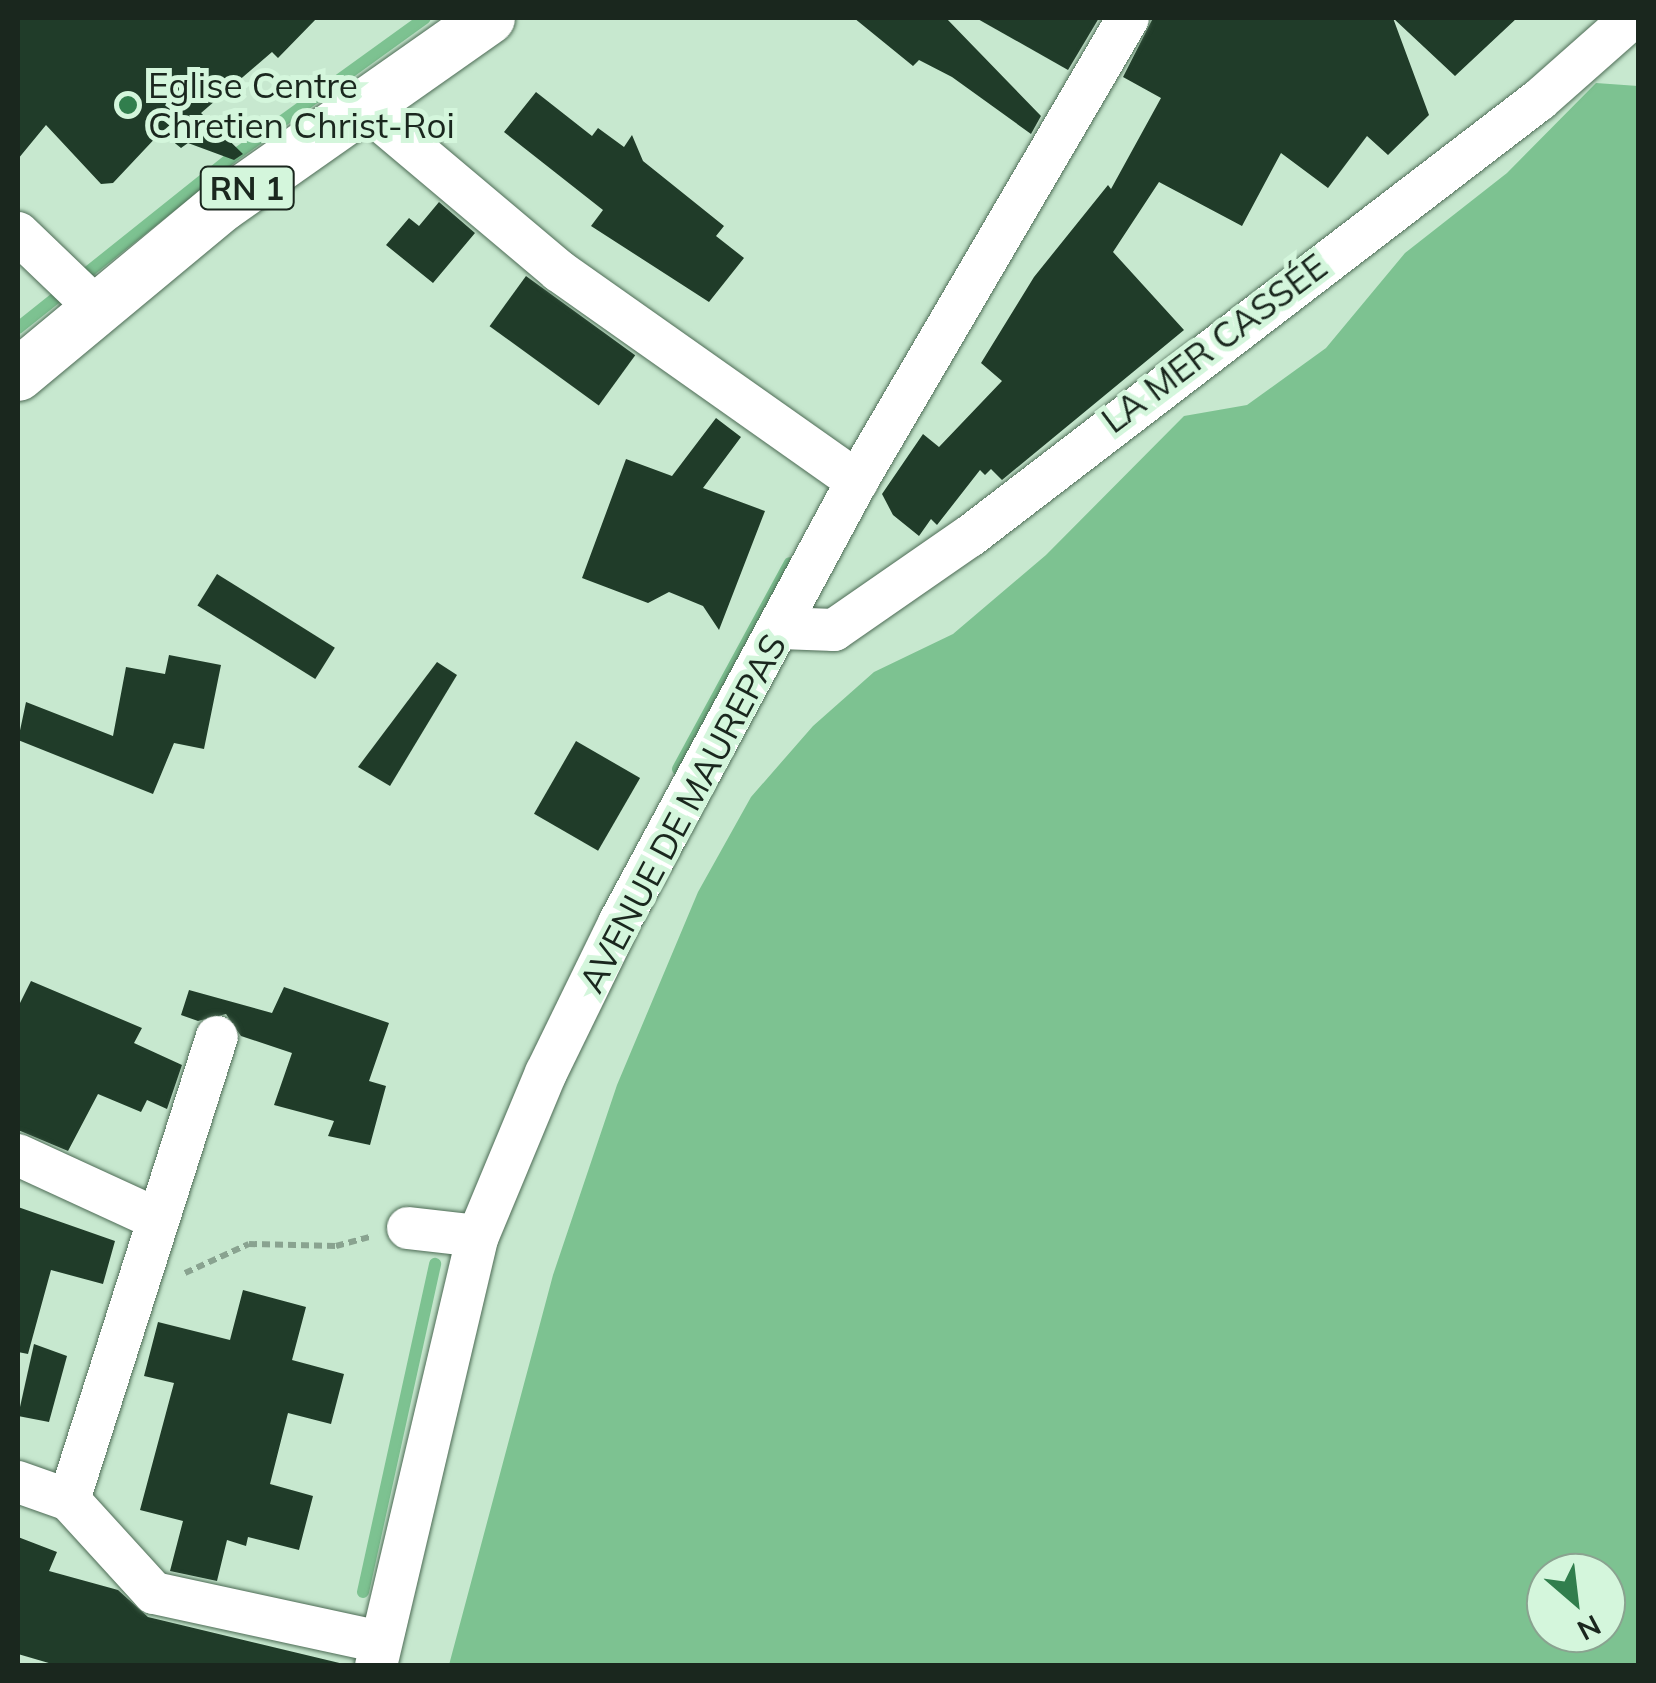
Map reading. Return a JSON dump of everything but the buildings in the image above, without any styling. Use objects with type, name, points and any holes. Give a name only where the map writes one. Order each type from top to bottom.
[{"type":"main road","name":"RN 1","points":[[18,375],[78,291],[490,18]]},
{"type":"street","name":"AVENUE DE MAUREPAS","points":[[378,1654],[478,1236],[619,923],[781,628],[839,471],[1128,18]]},
{"type":"street","name":"LA MER CASSÉE","points":[[781,628],[834,630],[970,536],[1539,100],[1632,18]]},
{"type":"street","points":[[362,105],[559,271],[839,471]]},
{"type":"street","points":[[18,233],[78,291]]},
{"type":"street","points":[[69,1500],[135,1294],[155,1218],[217,1037]]},
{"type":"street","points":[[18,1155],[155,1218]]},
{"type":"street","points":[[408,1228],[478,1236]]},
{"type":"street","points":[[18,1482],[69,1500],[154,1593],[378,1654]]},
{"type":"path","points":[[135,1294],[155,1292],[249,1244],[336,1246],[408,1228]]},
{"type":"shaded area","points":[[1596,83],[1638,86],[1638,1665],[449,1665],[553,1275],[617,1085],[698,892],[751,797],[813,726],[874,672],[953,634],[1046,555],[1184,416],[1247,405],[1326,348],[1405,253],[1507,173]]},
{"type":"waterway","points":[[18,328],[235,155],[425,18]]},
{"type":"waterway","points":[[678,769],[790,563]]},
{"type":"waterway","points":[[363,1592],[435,1264]]},
{"type":"place","name":"Eglise Centre Chretien Christ-Roi","points":[[128,105]]}]
